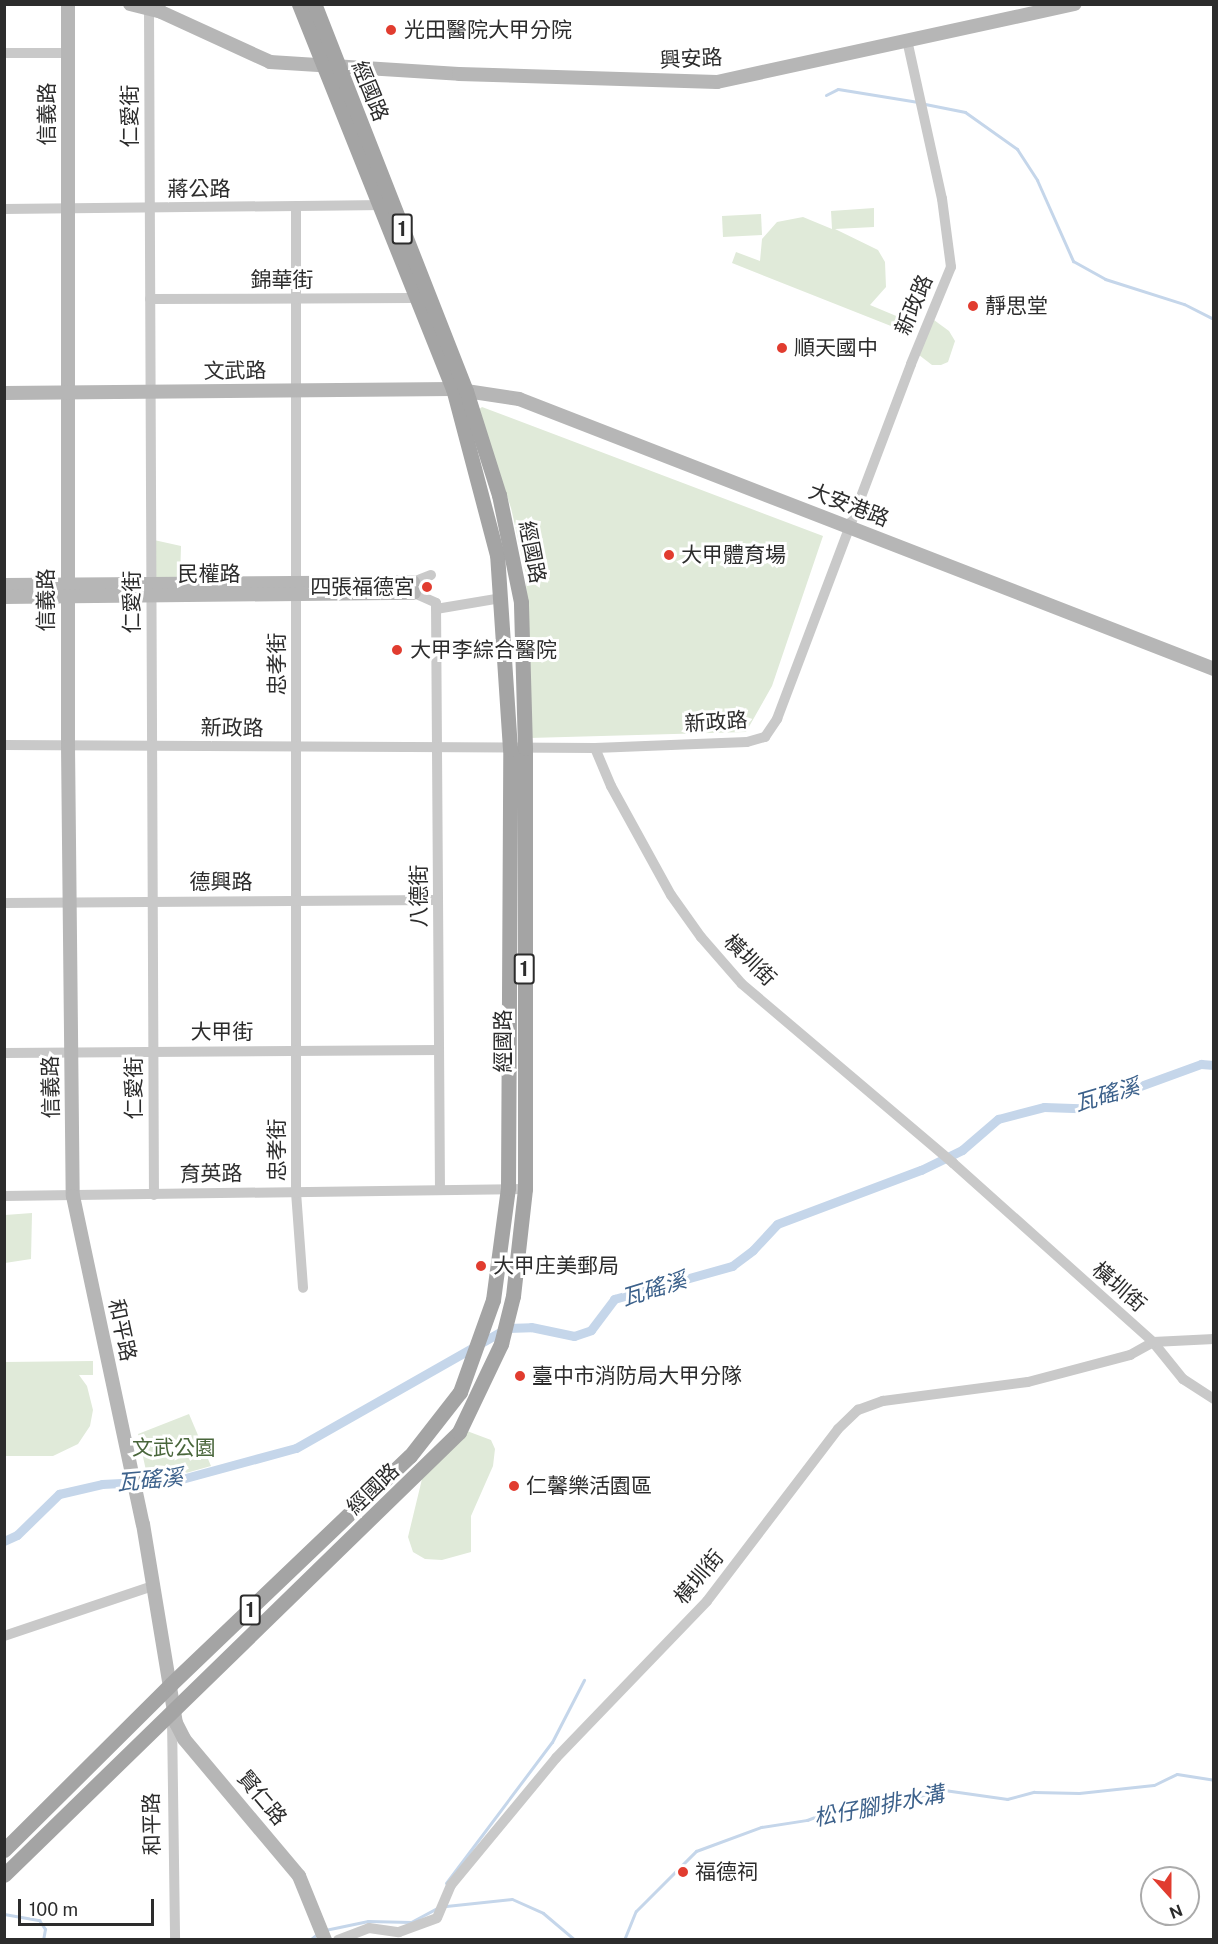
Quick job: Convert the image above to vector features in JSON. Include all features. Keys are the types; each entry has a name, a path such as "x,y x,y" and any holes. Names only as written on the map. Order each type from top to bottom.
{"main road":[{"name":"經國路","path":"4,1850 171,1684 410,1456 460,1392 483,1336 494,1300 508,1188 521,602 512,547 460,390 331,67 299,4"},
{"name":"經國路","path":"314,4 331,67"},
{"name":"經國路","path":"4,1875 172,1708 459,1432 501,1344 508,1321 525,1189 517,748 502,598 485,501 460,390 414,298 385,205"}],"street":[{"name":"信義路","path":"68,4 67,590 73,1196"},
{"name":"興安路","path":"130,4 157,9 270,62 331,67 717,82 1075,4"},
{"name":"仁愛街","path":"154,1195 150,208 157,9"},
{"name":"新政路","path":"4,745 296,749 437,746 595,748 747,742 765,737 777,719 951,267 942,199 907,40"},
{"path":"4,53 68,53"},
{"name":"蔣公路","path":"4,209 296,208 385,205"},
{"name":"忠孝街","path":"296,208 296,1192 303,1288"},
{"name":"錦華街","path":"150,299 414,298"},
{"name":"大安港路","path":"460,390 519,399 746,486 849,530 1214,669"},
{"name":"文武路","path":"4,393 460,390"},
{"path":"431,575 414,588 436,606 502,598"},
{"name":"民權路","path":"4,585 67,590 414,588"},
{"name":"民權路","path":"4,597 67,590"},
{"name":"八德街","path":"436,606 440,1190"},
{"name":"橫圳街","path":"595,748 611,786 671,895 701,937 742,984 953,1163 1153,1342 1184,1379 1214,1399"},
{"name":"德興路","path":"4,903 438,900"},
{"name":"大甲街","path":"4,1053 439,1050"},
{"name":"育英路","path":"4,1196 525,1189"},
{"name":"和平路","path":"73,1196 153,1586"},
{"name":"橫圳街","path":"338,1940 369,1928 399,1932 427,1924 441,1914 451,1885 556,1758 707,1602 838,1429 858,1410 883,1401 1028,1382 1130,1355 1153,1342 1214,1339"},
{"path":"4,1636 153,1586 171,1684"},
{"name":"賢仁路","path":"171,1684 172,1708 184,1739 300,1876 323,1934"},
{"name":"和平路","path":"172,1708 175,1940"}],"green space":[{"path":"874,208 874,227 835,229 878,250 885,262 886,287 870,305 901,318 896,328 732,263 736,252 760,261 762,239 777,222 803,217 832,229 831,211"},
{"path":"761,214 762,235 723,237 722,216"},
{"path":"934,320 949,331 955,341 948,362 941,365 932,365 919,355"},
{"name":"大甲體育場","path":"482,407 823,536 772,686 746,732 529,738 526,574 511,508 478,410"},
{"path":"154,540 181,546 180,579 154,579"},
{"path":"32,1213 31,1259 5,1263 5,1215"},
{"path":"93,1361 93,1375 79,1375 87,1386 93,1410 90,1426 78,1444 53,1456 5,1456 5,1362"},
{"name":"文武公園","path":"189,1414 211,1466 179,1475 147,1475 138,1434"},
{"path":"467,1431 491,1440 495,1449 493,1466 471,1516 471,1552 442,1560 425,1559 413,1552 408,1537 422,1479"}],"waterway":[{"path":"826,95 838,89 918,102"},
{"path":"925,104 965,112 1017,149 1037,180 1073,261 1105,279 1184,304 1214,319"},
{"name":"瓦磘溪","path":"4,1541 17,1535 59,1494 102,1484 178,1480 296,1448 507,1328 531,1327 574,1336 591,1330 614,1299 732,1266 753,1250 777,1224 921,1170 962,1150 998,1119 1044,1107 1080,1108 1201,1064 1214,1065"},
{"path":"446,1883 552,1742 584,1680"},
{"name":"松仔腳排水溝","path":"624,1940 636,1911 696,1851 761,1827 807,1820 825,1813 869,1808 944,1790 1007,1799 1034,1792 1079,1793 1154,1785 1177,1774 1214,1780"},
{"name":"松仔腳排水溝","path":"446,1906 512,1899 543,1913 575,1940"},
{"path":"325,1930 368,1921 411,1922 437,1908"},
{"path":"4,1914 39,1920 45,1929 43,1940"},
{"path":"310,1940 317,1934"}],"place":[{"name":"光田醫院大甲分院","path":"391,30"},
{"name":"靜思堂","path":"973,306"},
{"name":"順天國中","path":"782,348"},
{"name":"大甲體育場","path":"669,555"},
{"name":"四張福德宮","path":"427,587"},
{"name":"大甲李綜合醫院","path":"397,650"},
{"name":"大甲庄美郵局","path":"481,1266"},
{"name":"臺中市消防局大甲分隊","path":"520,1376"},
{"name":"仁馨樂活園區","path":"514,1486"},
{"name":"福德祠","path":"683,1872"}]}
